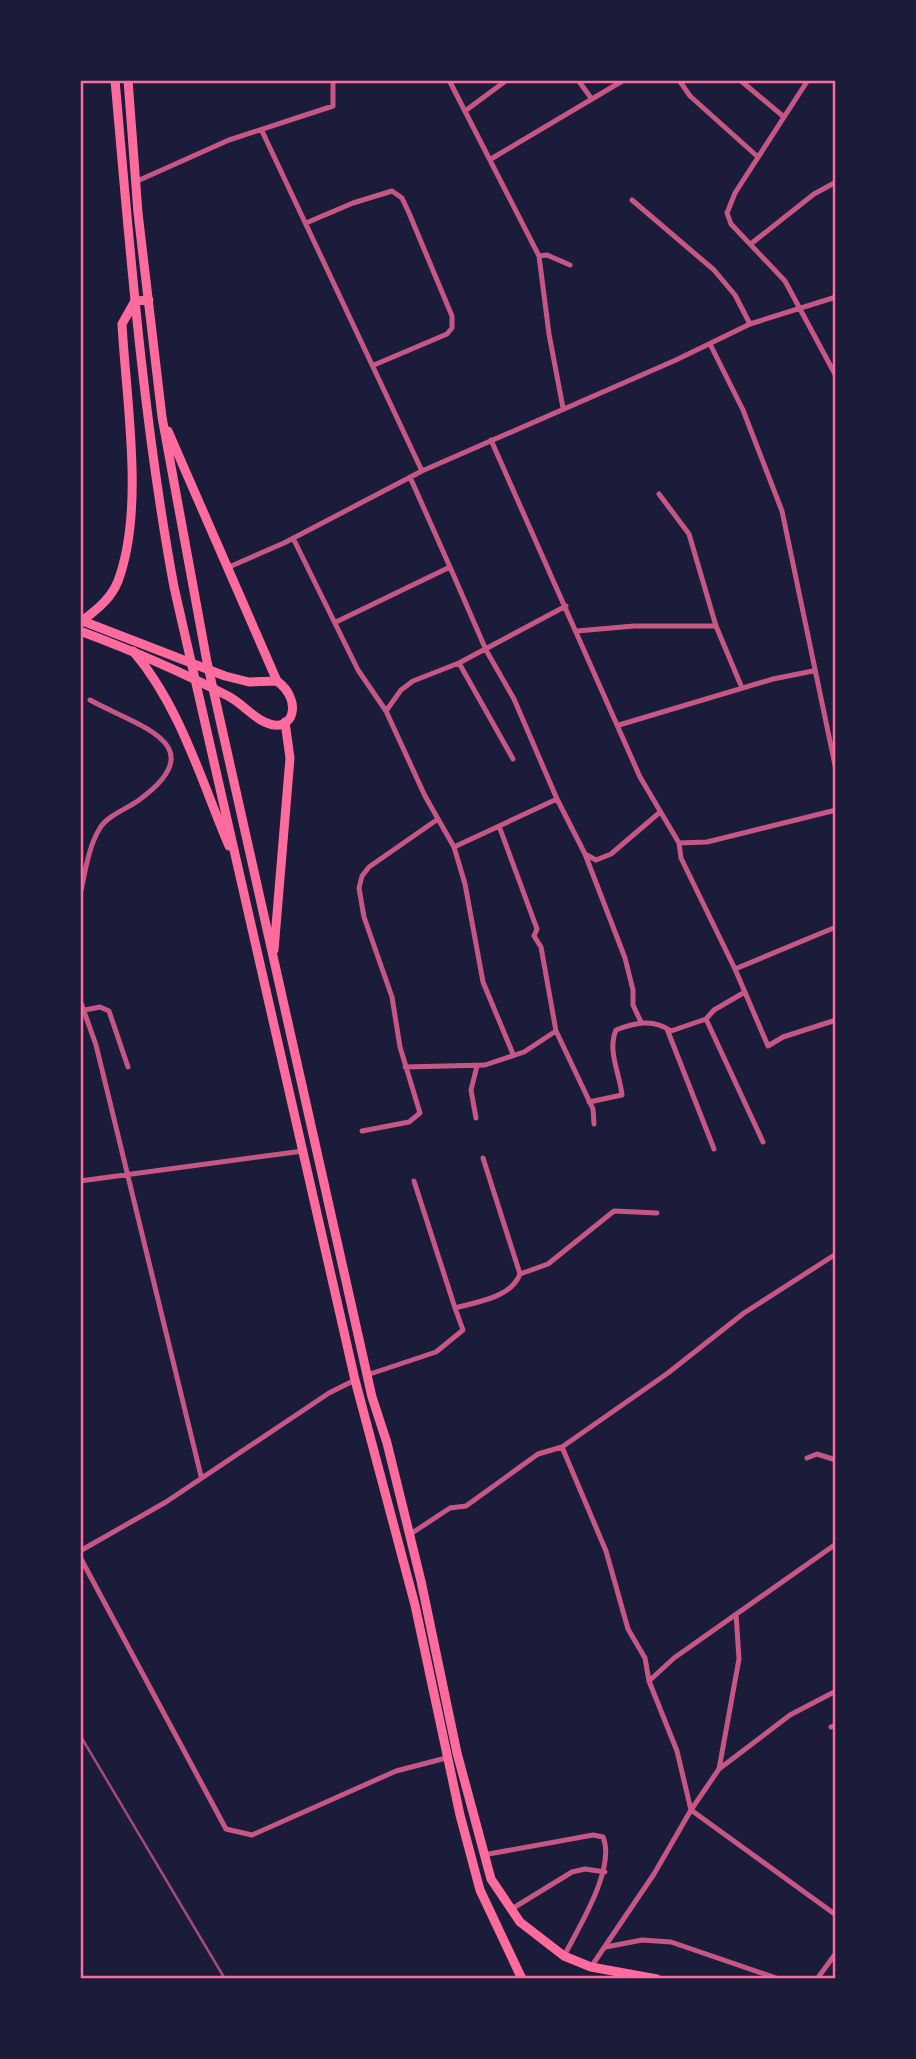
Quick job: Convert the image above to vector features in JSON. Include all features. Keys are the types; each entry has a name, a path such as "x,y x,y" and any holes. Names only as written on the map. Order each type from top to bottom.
{"main road":[{"path":"115,80 135,301 157,493 174,587 355,1380 415,1605 446,1758 480,1890 522,1979"},
{"path":"128,80 135,182 162,417 207,662 367,1375 409,1535 483,1855 497,1891 531,1933 564,1956 591,1966 657,1979"},
{"path":"135,301 149,300"},
{"path":"81,624 99,608 118,581 129,523 132,498 122,324 135,301"},
{"path":"81,624 223,693 264,722 274,725 285,722 292,714 294,702 289,690 276,681 162,417"},
{"path":"81,624 225,676 249,682 276,681"},
{"path":"133,651 153,674 174,713 240,871"},
{"path":"274,958 290,758 285,722"}],"street":[{"path":"135,182 229,140 333,106 334,80"},
{"path":"449,80 539,256 549,334 563,408"},
{"path":"465,111 508,80"},
{"path":"578,80 591,98"},
{"path":"491,159 624,80"},
{"path":"679,80 690,96 758,157"},
{"path":"740,80 784,117"},
{"path":"808,80 735,192 727,213 731,224 752,243 785,281 818,338 835,376"},
{"path":"262,131 422,471"},
{"path":"752,243 814,194 835,182"},
{"path":"306,223 380,194 392,191 402,198 452,316 452,328 447,334 374,365"},
{"path":"632,200 714,270 735,295 750,324"},
{"path":"539,256 547,256 570,265"},
{"path":"229,567 293,538 422,471 750,324 835,297"},
{"path":"710,344 743,411 782,511 835,770"},
{"path":"491,440 659,813 679,843 681,858 735,969 768,1046 783,1037 835,1020"},
{"path":"410,477 486,650 514,699 557,799 585,854 625,958 633,990 633,1005 641,1022"},
{"path":"659,494 690,534 716,626 742,688"},
{"path":"293,538 367,686 386,711 454,847 465,884 483,982 513,1054"},
{"path":"335,622 450,567"},
{"path":"386,711 401,690 413,681 486,650 566,606"},
{"path":"576,631 634,626 716,626"},
{"path":"459,663 513,759"},
{"path":"619,725 742,688 813,671"},
{"path":"80,895 91,852 102,825 161,781 170,771 173,757 166,742 153,731 90,700"},
{"path":"454,847 557,799"},
{"path":"679,843 706,842 835,810"},
{"path":"585,854 596,860 611,854 659,813"},
{"path":"362,1131 416,1119 420,1113 405,1067 392,997 364,917 359,888 362,876 369,867 438,819"},
{"path":"499,826 537,929 534,936 541,947 556,1031 589,1102 594,1124"},
{"path":"735,969 835,927"},
{"path":"589,1102 622,1095 614,1058 615,1030 641,1022 671,1031 706,1019 714,1010 745,992"},
{"path":"80,1000 85,1010 201,1476"},
{"path":"85,1010 100,1007 109,1011 128,1067"},
{"path":"706,1019 763,1142"},
{"path":"667,1029 671,1046 713,1149"},
{"path":"405,1067 477,1066 524,1052 556,1031"},
{"path":"476,1118 471,1090 477,1066"},
{"path":"80,1181 303,1151"},
{"path":"484,1158 520,1274"},
{"path":"367,1375 394,1369 436,1352 463,1330 414,1181"},
{"path":"455,1308 508,1290 520,1274 548,1264 614,1211 657,1213"},
{"path":"409,1535 450,1508 466,1506 538,1454 562,1447 668,1373 753,1307 803,1278 835,1254"},
{"path":"80,1551 166,1502 201,1476 329,1393 355,1380"},
{"path":"562,1447 606,1551 628,1629 645,1658 649,1681 677,1751 691,1810 835,1915"},
{"path":"807,1458 817,1454 835,1460"},
{"path":"649,1681 736,1614 835,1544"},
{"path":"80,1557 226,1829 252,1835 396,1771 446,1758"},
{"path":"719,1769 738,1659 736,1614"},
{"path":"591,1966 654,1874 691,1810 719,1769 790,1714 835,1692"},
{"path":"483,1855 599,1834 606,1846 605,1872 564,1956"},
{"path":"510,1910 572,1872 585,1869 605,1872"},
{"path":"606,1947 642,1940 671,1942 779,1979"},
{"path":"817,1979 835,1953"}],"railway":[{"path":"80,1735 225,1979"}]}
